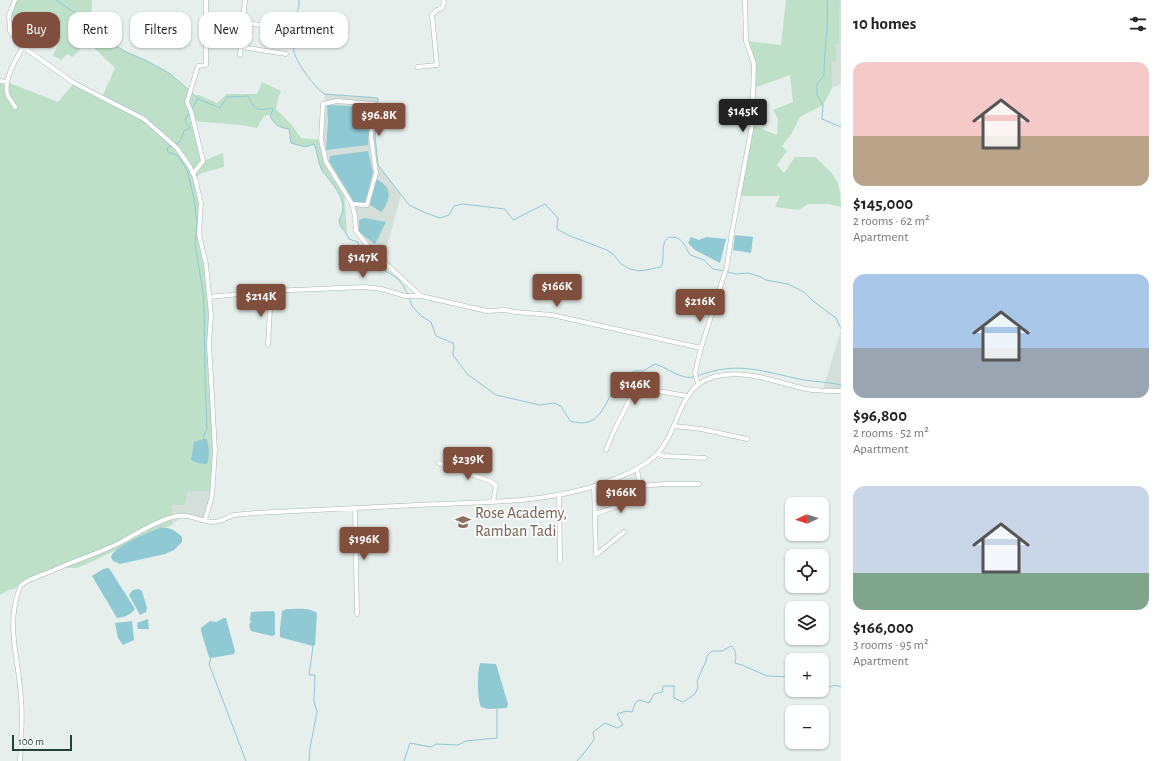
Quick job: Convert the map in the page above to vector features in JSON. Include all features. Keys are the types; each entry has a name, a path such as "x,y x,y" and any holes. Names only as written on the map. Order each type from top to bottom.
{"street":[{"path":"12,33 10,31 9,16 15,0"},
{"path":"194,174 203,161 191,111 187,102 198,66 206,65 206,0"},
{"path":"244,12 245,0"},
{"path":"417,67 437,65 432,15 437,10 442,8 444,2 443,0"},
{"path":"697,382 695,373 701,348 727,266 752,126 754,64 746,41 745,0"},
{"path":"15,107 8,95 7,82 22,48"},
{"path":"24,48 74,83 144,119 177,148 194,174 201,203 199,234 206,264 208,297 211,315 209,344 215,450 212,496 205,520"},
{"path":"240,55 241,48"},
{"path":"247,48 286,54"},
{"path":"0,81 7,82"},
{"path":"352,204 367,205 376,173 371,137 374,104 337,101 323,104 321,140 326,162 352,204 355,216 356,231 372,251 421,296"},
{"path":"208,297 364,287 412,297 421,296 487,311 505,310 552,315 701,348"},
{"path":"268,345 271,292"},
{"path":"20,761 21,699 12,637 16,604 22,583 103,550 166,519 183,516 211,522 240,515 493,502 559,495 594,486 637,469 656,454 666,442 687,396 697,382 711,377 724,374 760,377 808,389 841,391"},
{"path":"606,450 614,430 631,399 658,391 687,396"},
{"path":"674,426 701,429 747,439"},
{"path":"656,454 664,456 705,458"},
{"path":"439,463 490,481 496,485 493,502"},
{"path":"595,514 642,498 637,469"},
{"path":"640,486 699,484"},
{"path":"594,486 596,555 624,532"},
{"path":"559,495 560,561"},
{"path":"355,508 357,614"}],"shaded area":[{"path":"840,0 841,84 832,88 832,62 836,44 839,43"},
{"path":"325,94 378,98 375,136 378,165 401,195 383,261 356,231 352,204 327,163 321,140"},
{"path":"841,330 841,391 823,390 825,383"},
{"path":"188,491 212,491 205,520 183,516 172,525 172,505"}],"green space":[{"path":"15,0 92,0 92,12 68,12 68,48 81,48 73,57 67,54 61,60 53,55 56,48 60,48 60,12 12,12 12,17 9,15"},
{"path":"786,0 840,0 839,44 836,44 836,61 832,62 832,88 823,105 800,117 792,133 782,146 787,151 777,165 784,173 795,157 815,157 832,173 835,178 840,190 841,207 828,204 808,204 799,210 775,207 780,196 739,196 752,125 777,135 778,119 773,110 793,102 790,75 754,88 754,64 746,41 781,45"},
{"path":"94,48 120,48 169,73 194,95 199,95 217,103 227,94 257,94 262,82 281,91 276,109 291,124 301,138 321,140 326,162 344,191 347,233 340,226 339,220 342,214 343,203 339,193 323,172 314,144 305,147 291,143 289,129 277,125 270,114 263,117 257,128 241,125 193,121 203,161 223,153 224,167 202,173 195,178 201,203 199,234 206,264 211,315 209,344 214,429 212,491 188,491 185,505 172,505 172,525 144,536 78,568 58,568 22,583 14,589 8,590 0,595 0,81 7,82 58,102 74,83 102,97 115,68"}],"water":[{"path":"327,105 370,107 368,145 326,150 328,121"},
{"path":"368,151 373,172 365,203 354,202 329,161 330,156"},
{"path":"376,179 385,185 389,193 385,207 381,212 369,204"},
{"path":"365,218 386,222 375,244 359,232 359,220"},
{"path":"735,235 753,237 751,253 733,250"},
{"path":"691,237 699,240 706,237 726,239 720,263 695,250 688,243"},
{"path":"207,439 209,455 207,464 197,463 191,460 194,442"},
{"path":"160,528 166,528 174,531 182,537 182,542 174,550 165,554 120,564 113,561 111,557 118,548 132,540"},
{"path":"109,568 135,609 130,614 122,617 117,618 92,576 103,569"},
{"path":"139,589 142,591 147,608 146,612 140,615 129,595 133,590"},
{"path":"287,609 306,609 317,613 315,645 313,646 280,637 282,611"},
{"path":"273,611 275,613 275,635 272,636 251,631 249,625 251,622 251,612"},
{"path":"226,618 235,651 234,654 211,658 208,654 201,628 210,621 216,622"},
{"path":"148,619 149,629 138,629 137,623"},
{"path":"132,621 134,640 123,645 118,638 115,623"},
{"path":"480,663 496,664 508,704 507,708 488,709 481,707 478,685"}],"waterway":[{"path":"56,0 91,24 107,40 126,52 169,73 189,90"},
{"path":"299,0 293,38 296,57 316,87 325,94 378,98 375,136 378,165 409,205 440,218 449,215 454,206 463,204 505,209 513,220 545,204 558,218 557,229 570,236 607,250 613,254 621,264 630,269 640,271 661,267 664,244 668,238 673,237 682,241 690,255 704,260 713,269 725,271"},
{"path":"827,0 824,75 817,84 817,95 823,105 822,119 841,127"},
{"path":"191,92 198,99 192,109"},
{"path":"198,99 220,108 227,97 248,96 254,107 259,109 272,108 273,111 270,114 271,117 275,123 283,128 289,129 291,143 305,147 314,144 323,172 339,193 343,203 342,214 339,220 349,239 358,242 360,248 379,267 397,278 408,295"},
{"path":"175,144 180,142 184,131 190,128 185,120 189,113"},
{"path":"172,145 167,148 168,152 178,156 187,170 194,199 197,222 195,245 204,307 207,428 203,439"},
{"path":"728,272 736,274 748,273 766,280 788,284 804,292 813,301 836,318 841,329"},
{"path":"409,297 412,306 421,316 431,322 436,336 453,343 453,355 467,374 496,395 540,405 554,403 561,406 570,421 580,423 595,419 600,414 617,385 634,371 643,371 655,364 684,377 694,377"},
{"path":"697,376 712,371 739,368 841,385"},
{"path":"309,761 317,712 314,701 315,675 309,675 313,646"},
{"path":"577,761 594,739 593,732 605,723 617,728 623,725 617,714 626,711 632,712 636,702 640,700 649,703 654,694 662,692 663,686 674,686 674,698 683,702 695,694 698,687 697,681 707,656 712,651 722,651 731,646 736,656 735,663 767,676 785,677"},
{"path":"211,658 209,664 246,761"},
{"path":"829,687 835,685 841,687"},
{"path":"404,761 410,743 431,747 436,744 458,745 466,741 497,738 497,709"}],"place":[{"name":"Rose Academy, Ramban Tadi","path":"463,522"}]}
